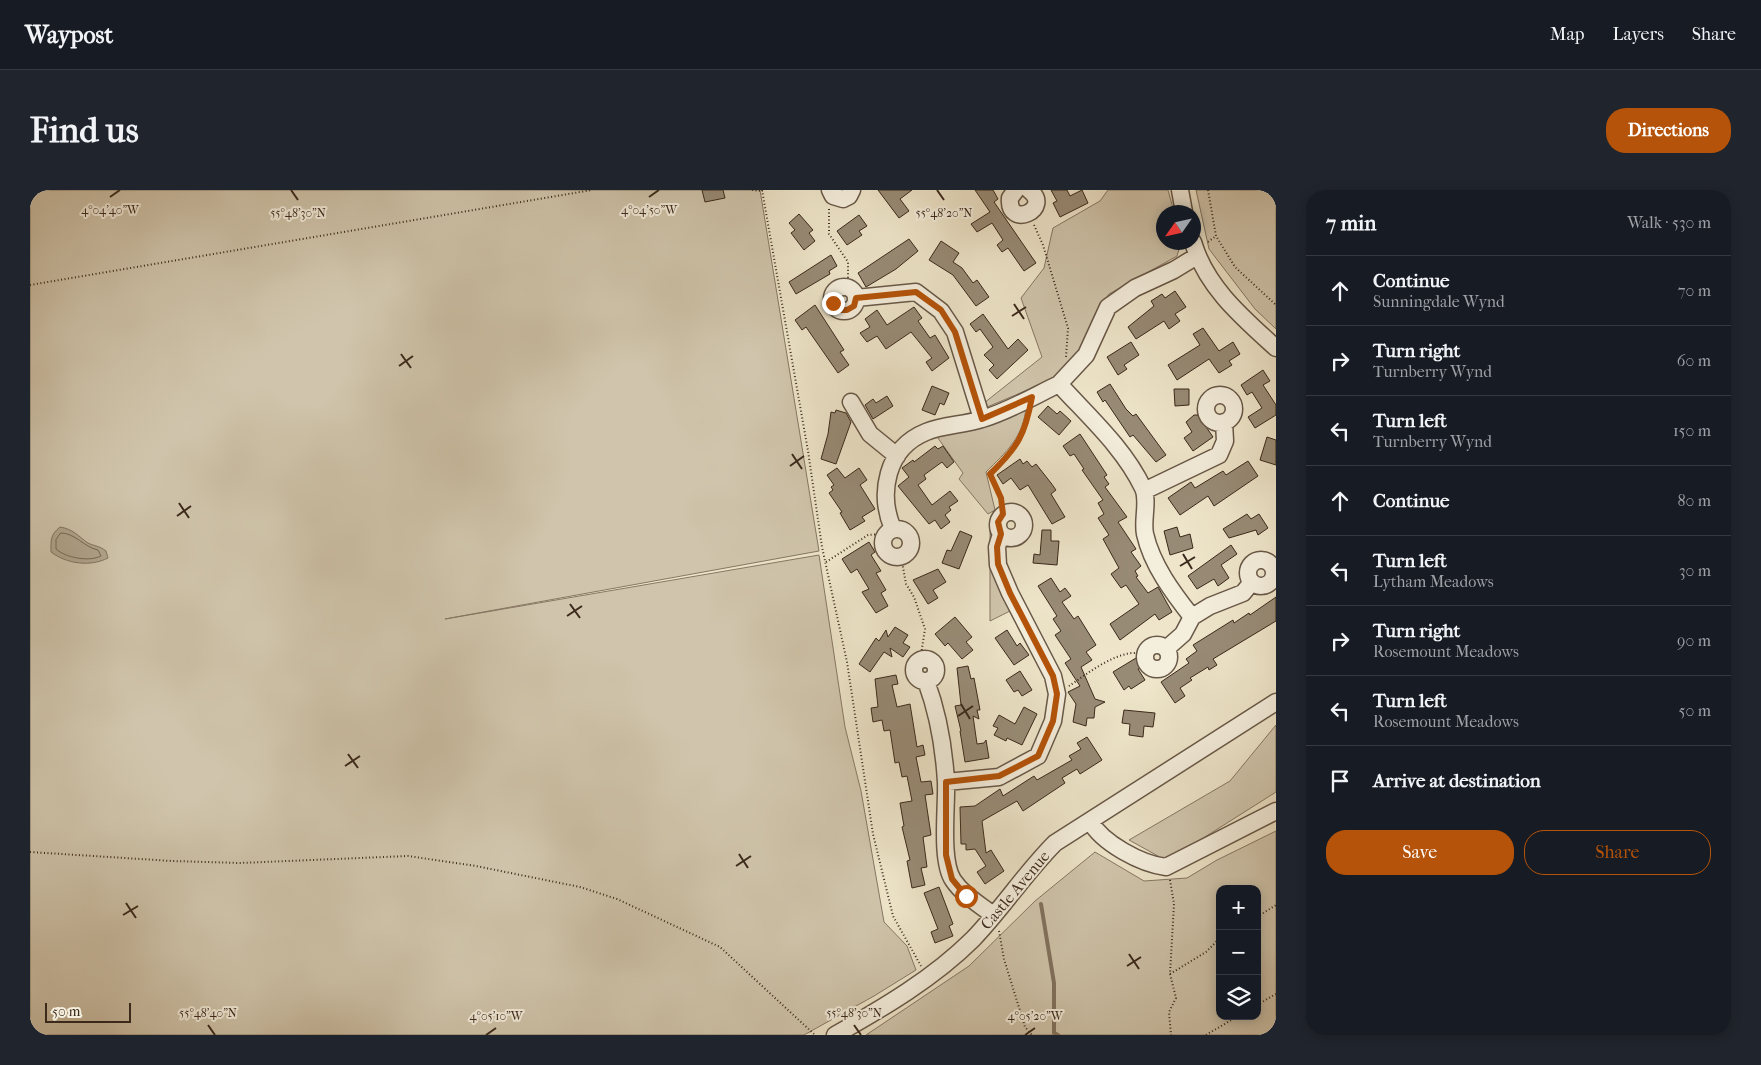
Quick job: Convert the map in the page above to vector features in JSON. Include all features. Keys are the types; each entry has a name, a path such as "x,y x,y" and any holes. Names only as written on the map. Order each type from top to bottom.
{"street":[{"path":"832,193 839,199 846,198 852,190"},
{"path":"1016,190 1010,198 1010,207 1016,214 1029,213 1036,203 1034,194 1029,190"},
{"path":"1180,190 1183,205"},
{"path":"901,556 909,551 911,539 902,530 891,530 885,492 889,467 906,444 926,432 982,419 1032,397 1065,379 1086,355 1108,308 1136,288 1174,270 1194,250"},
{"path":"1196,250 1233,309 1276,348"},
{"path":"852,293 916,292 941,310 955,332 982,419"},
{"path":"1065,379 1126,458 1144,491 1145,534 1158,567 1192,617"},
{"path":"851,402 870,434 897,456"},
{"path":"1144,491 1219,455 1225,441 1224,422"},
{"path":"946,782 999,776 1038,756 1053,721 1057,694 1053,676 1010,593 998,564 997,547 1001,534 998,526 1003,514 1011,512 1019,514 1024,526 1017,536 1009,538 1001,534"},
{"path":"1145,655 1148,648 1155,645 1166,649 1182,634 1192,617 1210,606 1243,594 1252,582"},
{"path":"920,661 926,660 935,665 935,676 926,681 935,709 946,782 946,855 952,879 966,896 992,917"},
{"name":"Castle Avenue","path":"835,1035 868,1016 927,977 971,941 1031,867 1055,843 1276,702"},
{"path":"1090,821 1096,832 1138,860 1150,865 1166,867 1276,811"}],"path":[{"path":"30,285 592,190"},
{"path":"752,190 763,191 808,451 822,547 847,662 873,834 893,916 927,977"},
{"path":"1208,190 1216,236 1235,267 1276,305"},
{"path":"832,193 827,215 829,234 848,262 852,293"},
{"path":"1029,213 1043,245 1068,328 1065,379"},
{"path":"1003,514 1001,498 990,474 1017,445 1026,427 1032,397"},
{"path":"826,562 868,535 891,530"},
{"path":"901,556 906,584 914,597 925,629 920,661"},
{"path":"1057,694 1103,663 1126,654 1138,652 1145,655"},
{"path":"30,852 172,861 240,863 408,856 476,866 580,886 618,899 720,947 815,1035"},
{"path":"1166,867 1174,904 1170,974 1176,998 1169,1012 1171,1035"},
{"path":"1261,914 1276,905"},
{"path":"992,917 1000,932 1004,959 1025,1027 1032,1035"},
{"path":"1170,974 1206,952 1216,942"},
{"path":"1261,1003 1276,994"},
{"path":"1206,1035 1231,1020"}],"shaded area":[{"path":"30,190 760,190 819,551 445,619 819,555 845,727 861,791 884,922 907,946 916,970 804,1035 30,1035"},
{"path":"1108,190 1168,190 1172,205 1156,205 1156,250 1179,250 1177,256 1109,294 1096,314 1078,356 1049,381 987,407 984,403 1042,357 1021,298 1044,268 1053,228 1100,201"},
{"path":"1196,190 1276,190 1276,329 1255,309 1209,249 1201,205 1199,205"},
{"path":"1026,406 1025,417 1018,435 1007,451 986,472 995,510 988,514 959,479 963,473 935,434"},
{"path":"990,530 997,569 1014,609 990,621"},
{"path":"1276,725 1276,792 1167,861 1129,840 1230,781"},
{"path":"1276,831 1276,1035 866,1035 969,966 1035,901 1095,852 1144,881 1187,878 1217,860"}],"water":[{"path":"60,527 72,531 88,543 104,549 108,558 94,563 79,563 57,556 51,552 51,541 54,533"}],"building":[{"path":"702,190 723,190 725,198 705,202"},
{"path":"878,190 912,190 900,199 909,211 899,218"},
{"path":"975,190 993,190 998,199 994,202 1036,263 1024,271 1008,248 1002,252 997,245 1003,240 992,223 977,232 971,224 990,212"},
{"path":"1051,190 1067,190 1070,196 1082,190 1088,203 1060,217 1053,203 1057,201"},
{"path":"799,214 813,230 809,233 815,241 804,250 791,233 795,230 789,223"},
{"path":"859,215 867,226 859,231 862,235 847,245 837,231"},
{"path":"909,239 918,251 896,269 866,287 858,273"},
{"path":"941,241 959,253 953,262 962,268 973,283 977,280 989,297 976,306 953,275 929,260"},
{"path":"831,255 837,266 829,271 830,274 796,294 789,282"},
{"path":"1175,291 1186,307 1175,314 1180,321 1169,329 1164,321 1136,339 1128,327 1154,306 1151,301 1162,294 1165,298"},
{"path":"815,305 844,350 840,352 849,365 838,373 806,327 802,330 795,320"},
{"path":"914,307 922,318 918,321 930,338 935,335 949,358 932,371 926,362 932,358 911,332 886,349 877,336 867,342 860,333 870,327 865,319 877,310 887,325"},
{"path":"983,314 1008,349 1018,339 1028,350 997,379 989,370 994,365 984,355 993,347 980,329 976,332 970,324"},
{"path":"1203,328 1219,351 1233,342 1240,354 1229,361 1232,365 1219,373 1209,359 1177,380 1168,365 1200,345 1193,334"},
{"path":"1131,342 1139,355 1124,365 1127,369 1118,375 1107,357"},
{"path":"1263,370 1270,381 1263,385 1276,405 1276,415 1255,428 1248,417 1262,408 1252,392 1247,395 1241,385"},
{"path":"1110,384 1126,409 1133,416 1136,414 1166,455 1156,462 1133,435 1130,437 1105,400 1103,402 1097,392"},
{"path":"932,386 949,393 944,405 940,403 935,415 922,410"},
{"path":"1174,389 1189,389 1189,405 1175,406"},
{"path":"887,396 893,406 873,419 865,405 873,399 876,403"},
{"path":"1048,406 1057,414 1060,411 1071,421 1059,435 1038,417"},
{"path":"836,410 846,413 851,422 836,464 821,459 828,434 831,412 835,413"},
{"path":"1194,415 1198,415 1213,437 1193,451 1184,438 1192,432 1186,422"},
{"path":"1080,434 1107,475 1104,477 1109,484 1105,487 1127,517 1118,522 1136,549 1131,552 1141,566 1135,571 1138,576 1136,577 1148,593 1158,587 1172,612 1159,620 1155,614 1120,640 1110,624 1139,604 1126,585 1121,588 1111,574 1119,568 1103,539 1109,535 1098,518 1104,514 1098,503 1103,500 1082,470 1084,469 1074,454 1070,456 1063,446"},
{"path":"1267,437 1276,440 1276,465 1260,460"},
{"path":"935,446 938,449 943,446 954,462 947,468 942,462 924,475 926,479 918,485 932,505 950,491 958,501 949,507 951,510 945,515 950,522 941,529 935,520 929,524 898,486 909,477 902,468 913,460 914,462"},
{"path":"1020,459 1023,464 1027,461 1032,467 1036,464 1051,483 1056,490 1051,494 1065,517 1052,524 1028,485 1020,490 1011,478 1003,484 997,475"},
{"path":"1248,461 1258,476 1214,506 1208,496 1180,515 1168,498 1191,482 1195,488 1223,471 1226,475"},
{"path":"837,468 845,478 859,468 867,480 860,485 875,509 862,517 865,521 850,530 840,513 842,512 829,493 833,490 831,487 834,485 827,475"},
{"path":"1247,514 1251,519 1259,514 1268,528 1258,535 1256,530 1229,538 1223,529"},
{"path":"1177,527 1180,537 1190,534 1193,548 1170,555 1164,531"},
{"path":"1042,530 1051,530 1051,541 1059,541 1057,565 1033,563 1034,554 1040,555"},
{"path":"960,531 972,536 959,569 942,563 947,550 951,551"},
{"path":"869,542 875,552 871,555 881,571 876,573 886,590 881,593 888,606 876,613 862,592 869,589 857,569 851,573 842,559"},
{"path":"1231,545 1237,554 1221,565 1229,578 1218,586 1214,579 1197,589 1188,576"},
{"path":"938,569 946,582 933,590 938,598 928,604 913,580"},
{"path":"1051,578 1060,592 1065,588 1071,596 1062,602 1074,619 1078,616 1096,645 1086,652 1092,660 1081,667 1095,699 1105,702 1095,707 1094,718 1087,718 1086,726 1073,722 1076,704 1068,692 1080,686 1065,663 1071,659 1055,635 1061,631 1053,619 1057,616 1038,586"},
{"path":"1276,597 1276,621 1213,659 1217,665 1209,670 1208,667 1190,678 1192,680 1180,688 1185,696 1175,703 1161,682 1189,663 1186,659 1197,651 1193,645 1233,620 1234,623 1249,613 1250,615"},
{"path":"955,617 972,637 966,642 973,650 962,659 948,643 945,646 935,634"},
{"path":"895,627 908,635 903,643 910,647 903,657 890,648 892,657 884,652 870,672 859,664 876,638 879,641 886,630 888,637"},
{"path":"1007,630 1017,646 1020,643 1029,655 1014,665 995,638"},
{"path":"1136,658 1142,667 1138,669 1145,680 1131,689 1129,686 1124,690 1113,672"},
{"path":"968,666 971,679 974,678 980,710 977,710 979,719 973,716 977,744 984,743 986,740 989,758 965,762 961,731 955,706 961,705 957,668"},
{"path":"1020,671 1032,690 1022,696 1018,690 1014,692 1006,680"},
{"path":"896,675 898,684 892,685 897,707 910,704 917,747 923,745 925,755 916,757 921,782 931,781 933,794 925,795 931,835 923,837 927,867 921,868 925,885 912,888 907,861 910,860 902,827 904,826 900,803 912,801 907,776 902,777 899,762 895,763 890,730 884,731 882,720 873,722 871,708 878,707 875,679"},
{"path":"1024,707 1037,714 1022,745 1007,738 1006,741 994,735 998,728 993,726 999,715 1015,724"},
{"path":"1124,710 1155,713 1153,727 1144,726 1143,737 1129,735 1130,724 1122,723"},
{"path":"1087,737 1102,760 1080,774 1077,769 1062,778 1065,783 1023,811 1017,801 982,821 986,853 991,850 1004,871 985,884 977,872 986,866 975,849 966,850 966,844 961,844 960,807 975,806 1000,789 1003,796 1034,776 1037,780 1072,760 1069,756 1081,749 1077,743"},
{"path":"939,887 953,924 949,926 953,936 935,943 931,932 938,929 924,893"}],"waterway":[{"path":"1041,904 1054,983 1054,1033 1058,1035"}],"route":[{"path":"833,303 839,310 843,311 854,306 856,298 916,292 941,310 955,332 982,419 1032,397 1026,427 1013,451 990,474 1001,498 1003,514 998,522 1001,534 997,547 998,564 1010,593 1053,676 1057,694 1053,721 1038,756 999,776 946,782 946,855 952,879 966,896"}]}
